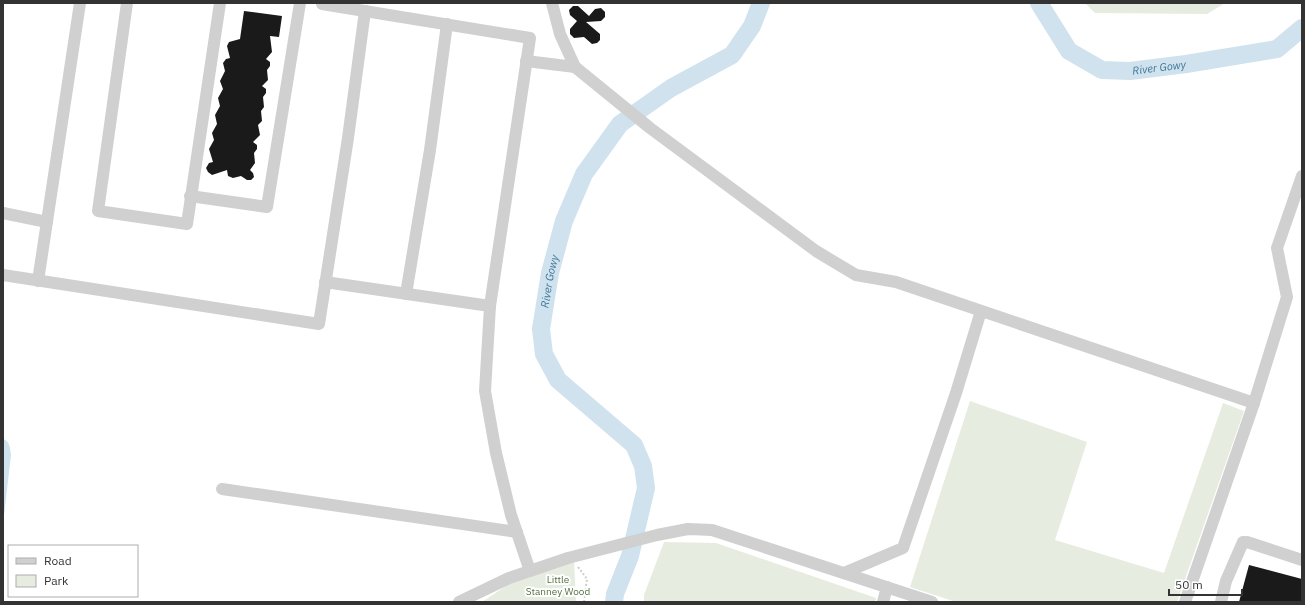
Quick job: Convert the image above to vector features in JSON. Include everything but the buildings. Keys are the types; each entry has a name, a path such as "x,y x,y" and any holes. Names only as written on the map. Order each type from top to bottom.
{"lane":[{"path":"38,281 80,3"},
{"path":"127,3 98,211 187,224 220,3"},
{"path":"190,196 267,207 300,3"},
{"path":"552,3 560,34 575,67 650,128 816,251 856,275 896,282 1254,403"},
{"path":"322,4 530,38 490,306 485,362 485,391 496,453 517,532 530,571"},
{"path":"3,275 319,324 348,138 365,11"},
{"path":"406,294 430,150 447,24"},
{"path":"526,61 575,67"},
{"path":"1185,602 1254,403 1287,297 1277,248 1302,176"},
{"path":"3,213 46,222"},
{"path":"325,282 490,306"},
{"path":"844,573 903,548 959,386 981,311"},
{"path":"222,489 517,532"},
{"path":"459,602 530,571 568,558 657,535 688,529 712,530 932,602"},
{"path":"1222,602 1226,581 1242,542 1247,542 1302,560"},
{"path":"883,602 887,587"}],"path":[{"path":"568,558 579,568 587,579 584,602"}],"green space":[{"path":"1085,3 1225,3 1207,14 1095,13"},
{"path":"970,401 1087,442 1055,540 1164,573 1223,403 1244,411 1177,602 956,602 910,587"},
{"path":"664,542 716,543 876,598 875,602 644,602 644,595"},
{"name":"Little Stanney Wood","path":"574,561 576,602 482,602 512,582"}],"water":[{"path":"3,439 8,443 11,455 3,524"}],"waterway":[{"name":"River Gowy","path":"614,602 615,594 630,556 646,488 643,466 634,445 558,380 544,354 541,329 550,273 564,221 584,174 620,124 671,88 732,55 752,26 761,3"},
{"name":"River Gowy","path":"1039,3 1069,51 1102,70 1130,71 1186,64 1277,49 1302,28"}]}
